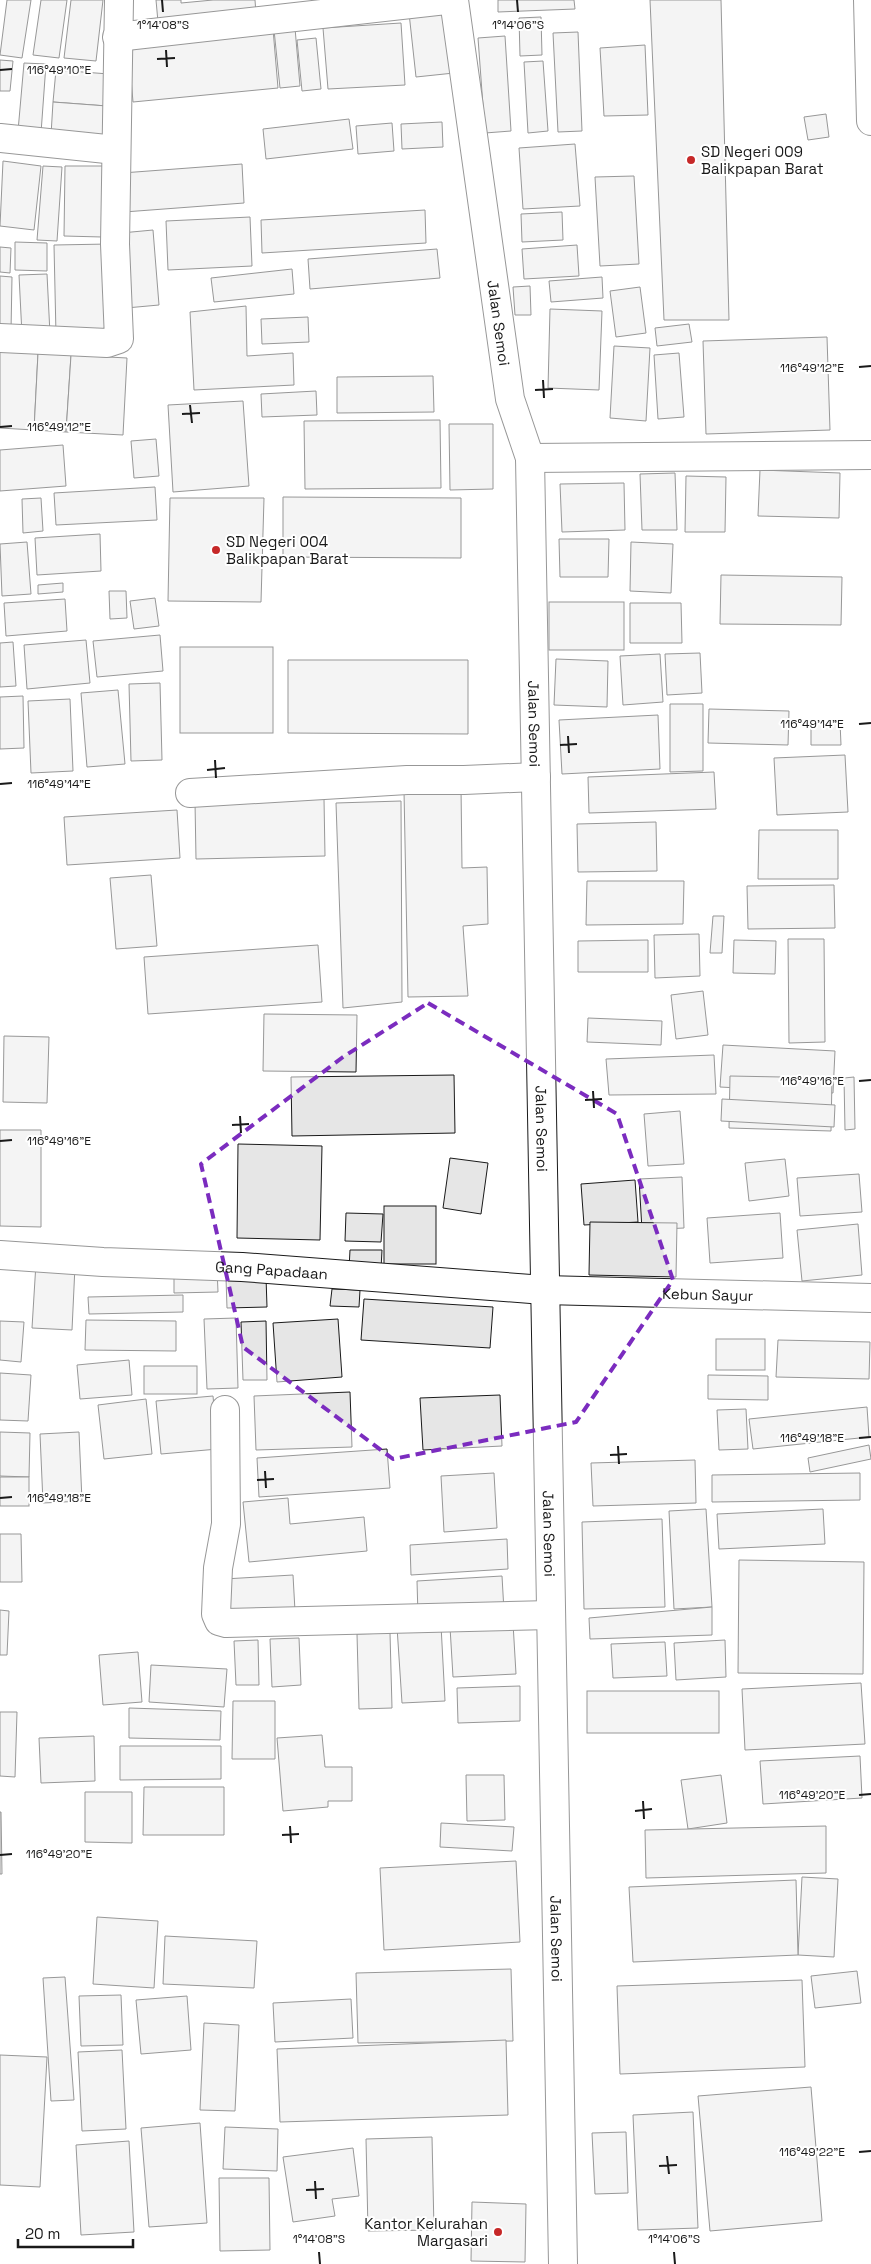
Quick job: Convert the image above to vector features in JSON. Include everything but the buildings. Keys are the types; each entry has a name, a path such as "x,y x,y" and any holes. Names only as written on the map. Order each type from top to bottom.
{"street":[{"path":"0,338 107,343 119,339 115,244 119,0"},
{"path":"117,37 446,0"},
{"name":"Jalan Semoi","path":"454,0 510,399 530,458 563,2264"},
{"path":"868,0 871,121"},
{"path":"0,138 116,150"},
{"path":"530,458 871,454"},
{"path":"190,793 407,780 464,780 536,776"},
{"name":"Gang Papadaan","path":"0,1255 103,1262 242,1267 544,1290"},
{"name":"Kebun Sayur","path":"544,1290 871,1298"},
{"path":"225,1410 226,1524 218,1568 216,1614 219,1621 226,1623 551,1614"}],"highlighted area":[{"path":"428,1003 617,1114 673,1280 576,1422 393,1459 243,1347 201,1164 343,1057"}],"place":[{"name":"SD Negeri 009 Balikpapan Barat","path":"691,160"},
{"name":"SD Negeri 004 Balikpapan Barat","path":"216,550"},
{"name":"Kantor Kelurahan Margasari","path":"498,2232"}]}
